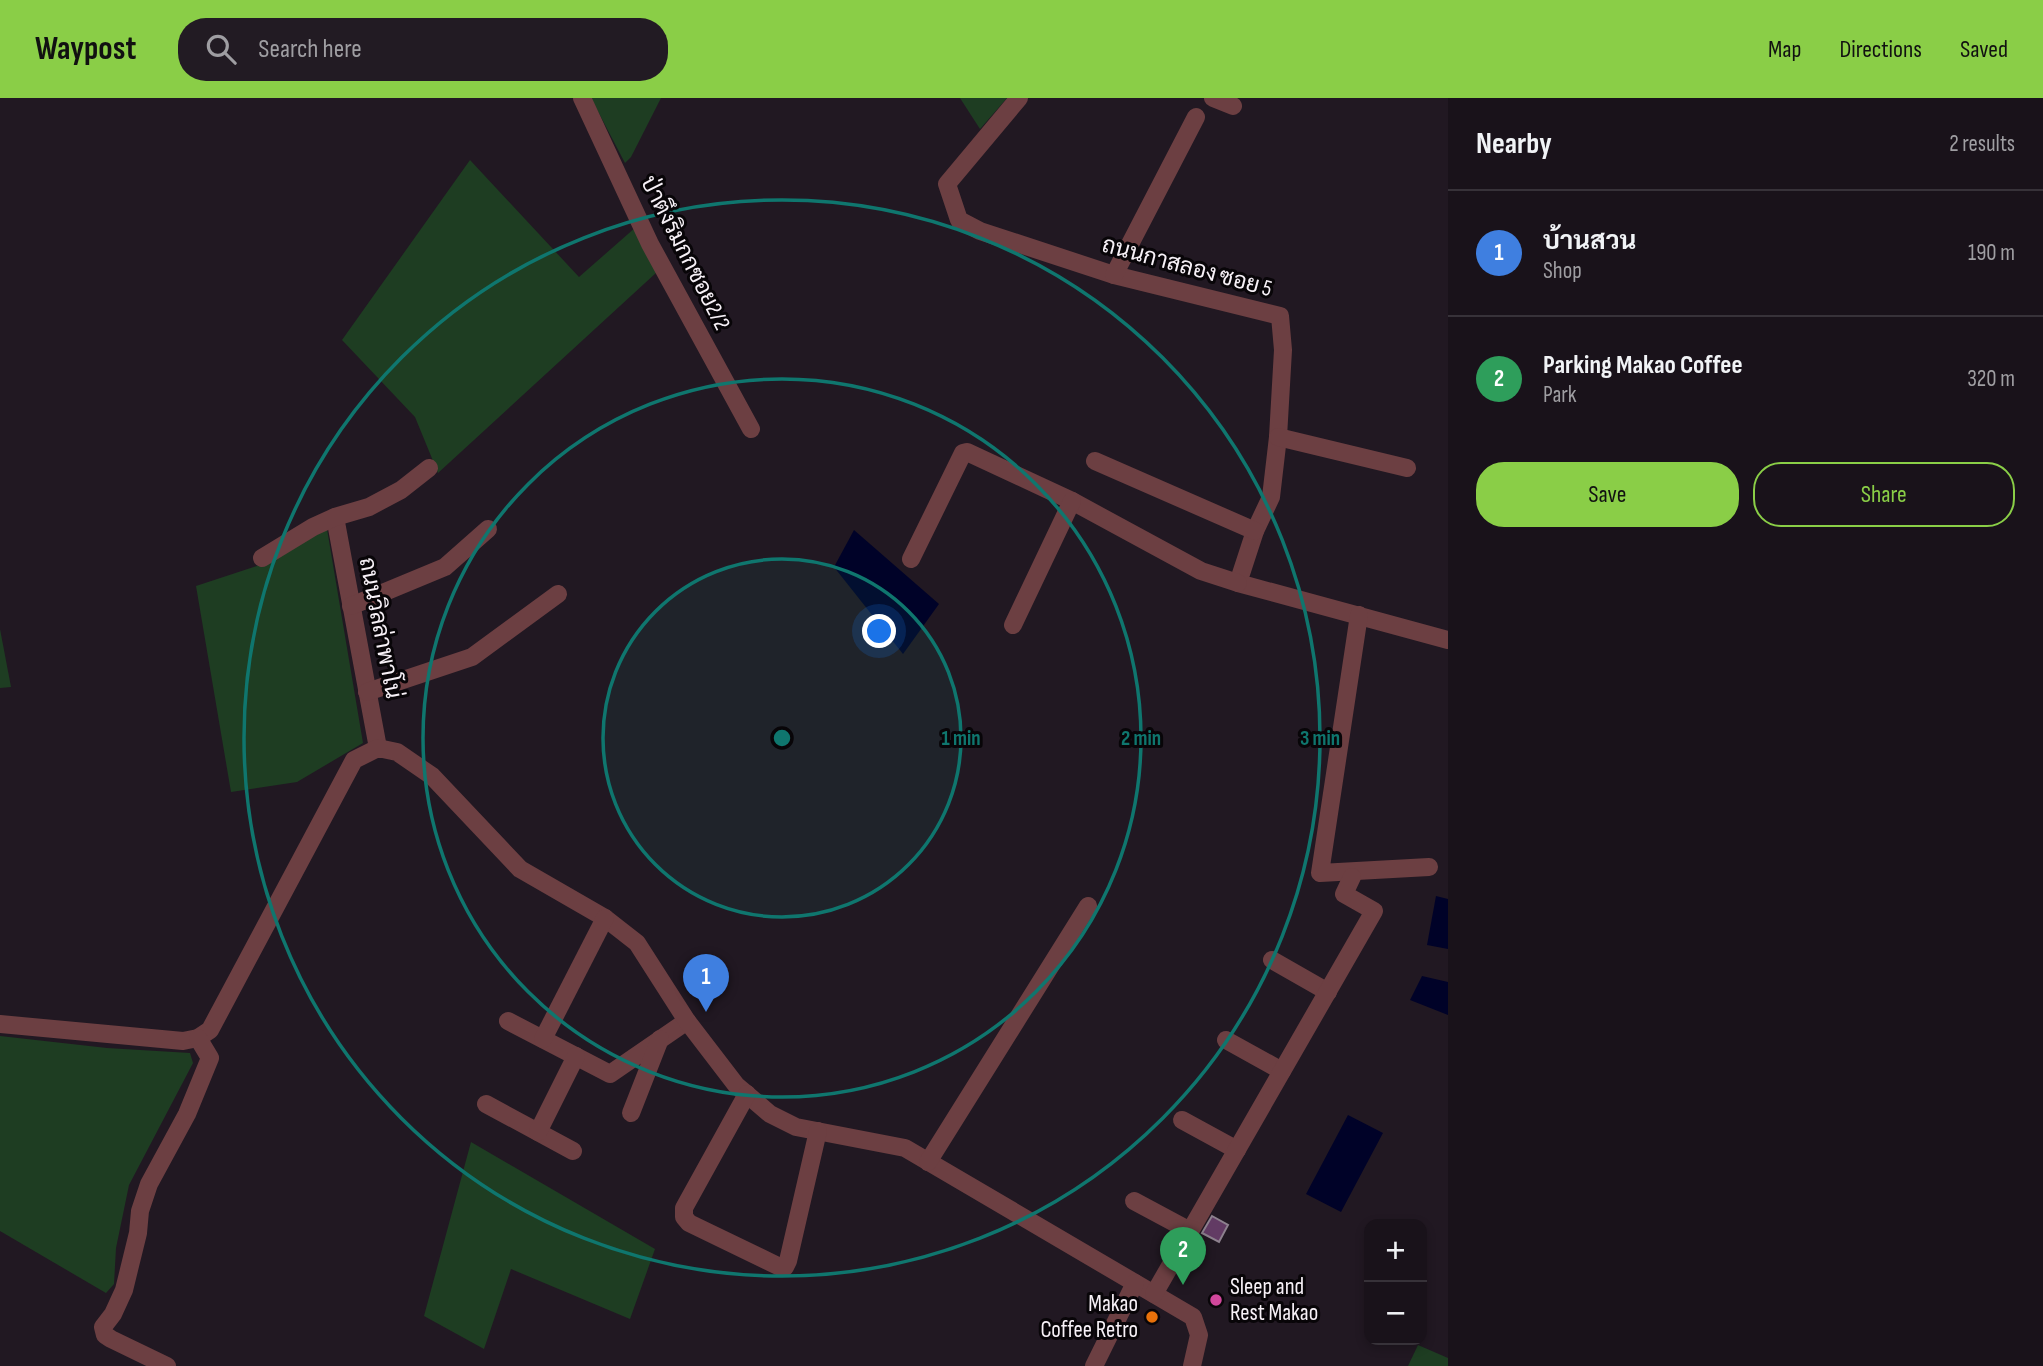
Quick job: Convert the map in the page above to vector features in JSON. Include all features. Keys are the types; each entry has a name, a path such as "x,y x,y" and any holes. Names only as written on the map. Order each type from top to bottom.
{"street":[{"name":"ป่าตึงริมกกซอย2/2","path":"582,98 650,244 751,429"},
{"name":"ถนนกาสลอง ซอย 5","path":"1019,98 947,184 958,220 980,230 1114,275 1279,316 1283,350 1271,497 1255,531 1238,583"},
{"path":"1213,98 1233,106"},
{"path":"1114,275 1196,117"},
{"path":"1278,437 1407,468"},
{"path":"911,559 963,453 967,452 1072,501 1201,571 1448,640"},
{"path":"1095,461 1255,531"},
{"path":"262,558 335,517 369,506 401,490 429,468"},
{"path":"1013,625 1072,501"},
{"name":"ถนนวิลล่าพาโน่","path":"335,517 378,748"},
{"path":"351,606 444,567 488,529"},
{"path":"367,691 472,657 558,594"},
{"path":"1359,615 1320,873 1429,867"},
{"path":"0,1024 183,1041 198,1038 210,1030 354,760 378,748 397,752 432,776 520,869 605,918 637,943 687,1021 736,1085 770,1114 796,1127 905,1148 1193,1317 1199,1335 1192,1366"},
{"path":"1154,1294 1374,911 1344,894 1352,877"},
{"path":"928,1162 1088,905"},
{"path":"543,1040 605,918"},
{"path":"1272,960 1328,992"},
{"path":"508,1021 610,1074 687,1021"},
{"path":"166,1366 111,1339 103,1327 113,1314 124,1290 149,1184 187,1114 210,1058 198,1038"},
{"path":"632,1113 660,1040"},
{"path":"1226,1040 1282,1071"},
{"path":"538,1132 576,1056"},
{"path":"747,1094 684,1208 684,1217 689,1223 780,1267 785,1266 788,1261 818,1131"},
{"path":"486,1104 573,1151"},
{"path":"1182,1120 1237,1150"},
{"path":"1134,1201 1190,1231"},
{"path":"1094,1366 1135,1283"}],"green space":[{"path":"591,98 661,98 631,157 625,163"},
{"path":"960,98 1007,98 980,129"},
{"path":"470,160 579,277 636,227 657,272 438,473 415,417 342,340"},
{"path":"327,529 363,743 297,782 231,792 196,586 260,565"},
{"path":"0,629 11,687 0,688"},
{"path":"0,1036 107,1048 190,1053 193,1063 129,1185 116,1248 114,1284 106,1293 0,1231"},
{"path":"471,1142 655,1249 630,1319 511,1269 484,1349 424,1316"},
{"path":"1418,1345 1448,1358 1448,1366 1408,1366"}],"water":[{"path":"854,530 939,604 903,654 834,567"},
{"path":"1436,896 1448,899 1448,949 1427,945"},
{"path":"1422,976 1448,982 1448,1015 1410,1000"},
{"path":"1348,1115 1383,1133 1341,1212 1306,1194"}],"building":[{"path":"1212,1216 1228,1225 1219,1242 1202,1233"}],"place":[{"name":"บ้านสวน","path":"706,1012"},
{"name":"Parking Makao Coffee","path":"1183,1285"},
{"name":"Sleep and Rest Makao","path":"1216,1300"},
{"name":"Makao Coffee Retro","path":"1152,1317"}]}
